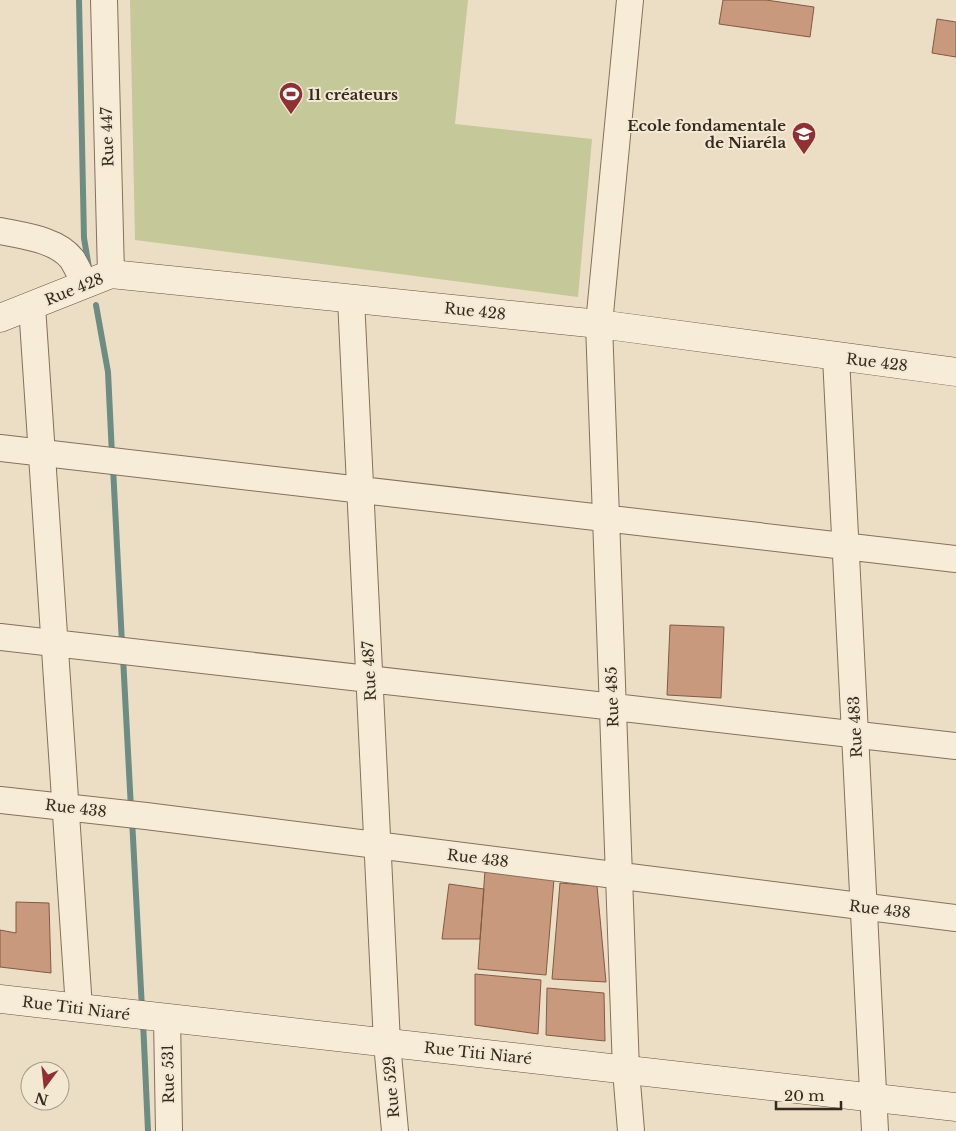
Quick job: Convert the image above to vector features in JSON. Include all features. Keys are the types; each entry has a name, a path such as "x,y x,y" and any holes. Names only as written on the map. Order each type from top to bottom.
{"street":[{"name":"Rue 447","path":"104,0 111,274"},
{"name":"Rue 485","path":"630,0 599,324 626,1070 631,1131"},
{"path":"0,231 34,238 59,248 71,258 85,284"},
{"name":"Rue 428","path":"0,318 111,274 599,324 956,372"},
{"name":"Rue 487","path":"351,299 387,1043"},
{"path":"32,306 79,1008"},
{"name":"Rue 483","path":"836,357 875,1131"},
{"path":"0,448 956,559"},
{"path":"0,637 956,746"},
{"name":"Rue 438","path":"0,800 146,816 619,875 864,908 956,918"},
{"name":"Rue Titi Niaré","path":"0,999 956,1107"},
{"name":"Rue 531","path":"151,1016 169,1131"},
{"name":"Rue 529","path":"387,1043 395,1131"}],"green space":[{"path":"130,0 468,0 455,124 592,139 578,297 135,240"}],"building":[{"path":"723,0 766,0 814,7 810,37 719,24"},
{"path":"937,19 956,22 956,57 932,53"},
{"path":"670,625 724,627 721,698 667,695"},
{"path":"485,870 554,879 546,975 478,969"},
{"path":"560,883 597,886 606,982 552,979"},
{"path":"449,884 484,889 480,939 442,939"},
{"path":"16,902 49,903 51,973 0,967 0,930 16,933"},
{"path":"475,974 541,980 538,1034 475,1025"},
{"path":"547,988 604,993 605,1041 546,1035"}],"waterway":[{"path":"79,0 84,238 89,268"},
{"path":"96,305 108,372 112,455"},
{"path":"113,467 122,644"},
{"path":"123,657 131,809"},
{"path":"132,819 142,1009"},
{"path":"143,1021 148,1131"}],"place":[{"name":"11 créateurs","path":"291,115"},
{"name":"Ecole fondamentale de Niaréla","path":"804,155"}]}
